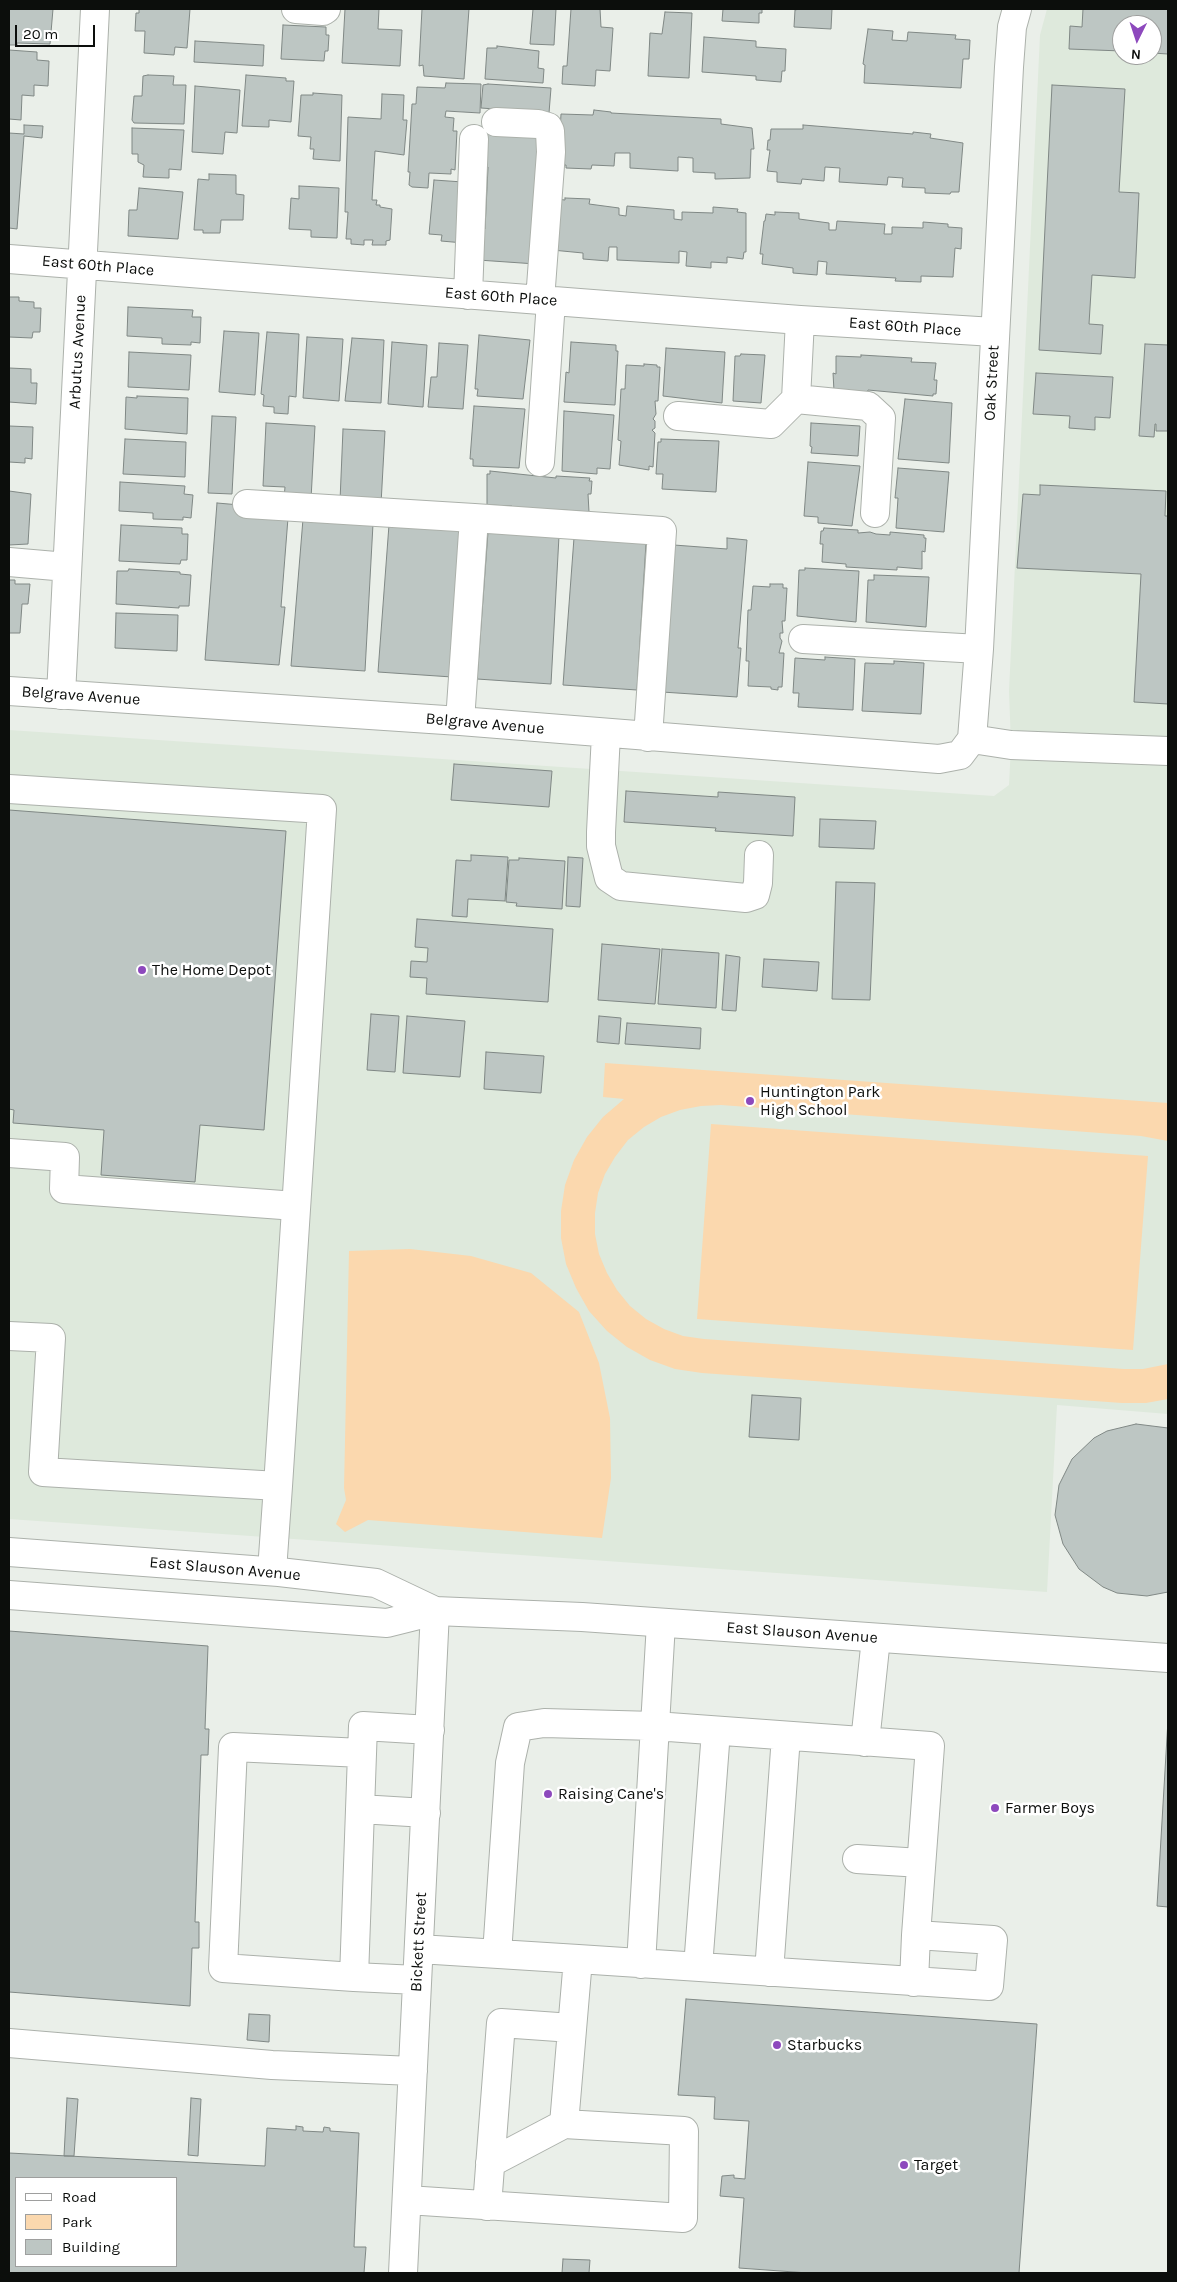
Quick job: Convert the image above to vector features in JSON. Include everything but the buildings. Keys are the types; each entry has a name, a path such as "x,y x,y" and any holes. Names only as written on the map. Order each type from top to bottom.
{"street":[{"name":"Arbutus Avenue","path":"61,695 95,9"},
{"path":"296,9 323,11 326,9"},
{"name":"Oak Street","path":"966,747 979,649 1009,67 1012,27 1017,9"},
{"path":"496,122 538,124 548,127 550,131 551,152 540,462"},
{"path":"468,295 474,139"},
{"name":"East 60th Place","path":"9,259 800,320 994,332"},
{"path":"678,416 771,424 796,399 800,320"},
{"path":"796,399 868,406 881,418 875,513"},
{"path":"247,504 662,531 648,737"},
{"path":"460,721 474,518"},
{"path":"9,562 67,567"},
{"path":"803,639 979,649"},
{"name":"Belgrave Avenue","path":"9,691 460,721 939,759 966,747 1012,745 1168,751"},
{"path":"606,734 600,819 602,846 609,878 622,886 746,898 755,895 758,883 759,855"},
{"path":"9,789 322,809 272,1571"},
{"path":"9,1153 65,1156 64,1189 296,1206"},
{"path":"9,1336 51,1338 43,1472 278,1486"},
{"name":"East Slauson Avenue","path":"9,1552 272,1571 376,1583 436,1610"},
{"name":"East Slauson Avenue","path":"9,1595 387,1623 436,1610 661,1623 1168,1658"},
{"name":"Bickett Street","path":"403,2273 436,1610"},
{"path":"641,1964 661,1623"},
{"path":"865,1742 876,1638"},
{"path":"497,1954 510,1763 518,1728 544,1723 655,1726 930,1746 914,1982"},
{"path":"354,1977 363,1726 430,1730"},
{"path":"698,1967 716,1731"},
{"path":"770,1972 786,1736"},
{"path":"362,1753 232,1747 223,1968 417,1980"},
{"path":"360,1809 426,1813"},
{"path":"857,1859 922,1863"},
{"path":"419,1949 989,1986 993,1940 916,1935"},
{"path":"564,2124 578,1959"},
{"path":"487,2206 501,2023 572,2028"},
{"path":"9,2042 272,2065 413,2071"},
{"path":"407,2200 683,2218 684,2131 564,2124 490,2163"}],"shaded area":[{"name":"Huntington Park High School","path":"1047,9 1168,9 1168,1414 1057,1405 1047,1592 9,1519 9,730 994,796 1009,785 1011,745 1009,691 1040,35"}],"green space":[{"path":"605,1063 1168,1103 1168,1141 1141,1136 721,1105 680,1110 661,1117 644,1127 628,1140 615,1157 605,1174 598,1193 595,1213 595,1234 599,1254 607,1273 617,1290 630,1306 646,1319 664,1329 683,1336 1124,1369 1143,1369 1168,1364 1168,1399 1146,1403 1122,1403 702,1373 675,1369 650,1360 627,1347 607,1331 589,1311 576,1288 566,1264 561,1238 561,1211 565,1185 574,1160 587,1137 603,1117 624,1099 603,1097"},
{"path":"711,1124 1148,1156 1133,1350 697,1319"},
{"path":"410,1249 471,1256 531,1273 579,1312 599,1363 610,1418 611,1478 602,1538 368,1520 345,1532 336,1524 346,1500 344,1488 349,1251"}],"place":[{"name":"The Home Depot","path":"142,970"},
{"name":"Huntington Park High School","path":"750,1101"},
{"name":"Raising Cane's","path":"548,1794"},
{"name":"Farmer Boys","path":"995,1808"},
{"name":"Starbucks","path":"777,2045"},
{"name":"Target","path":"904,2165"}]}
